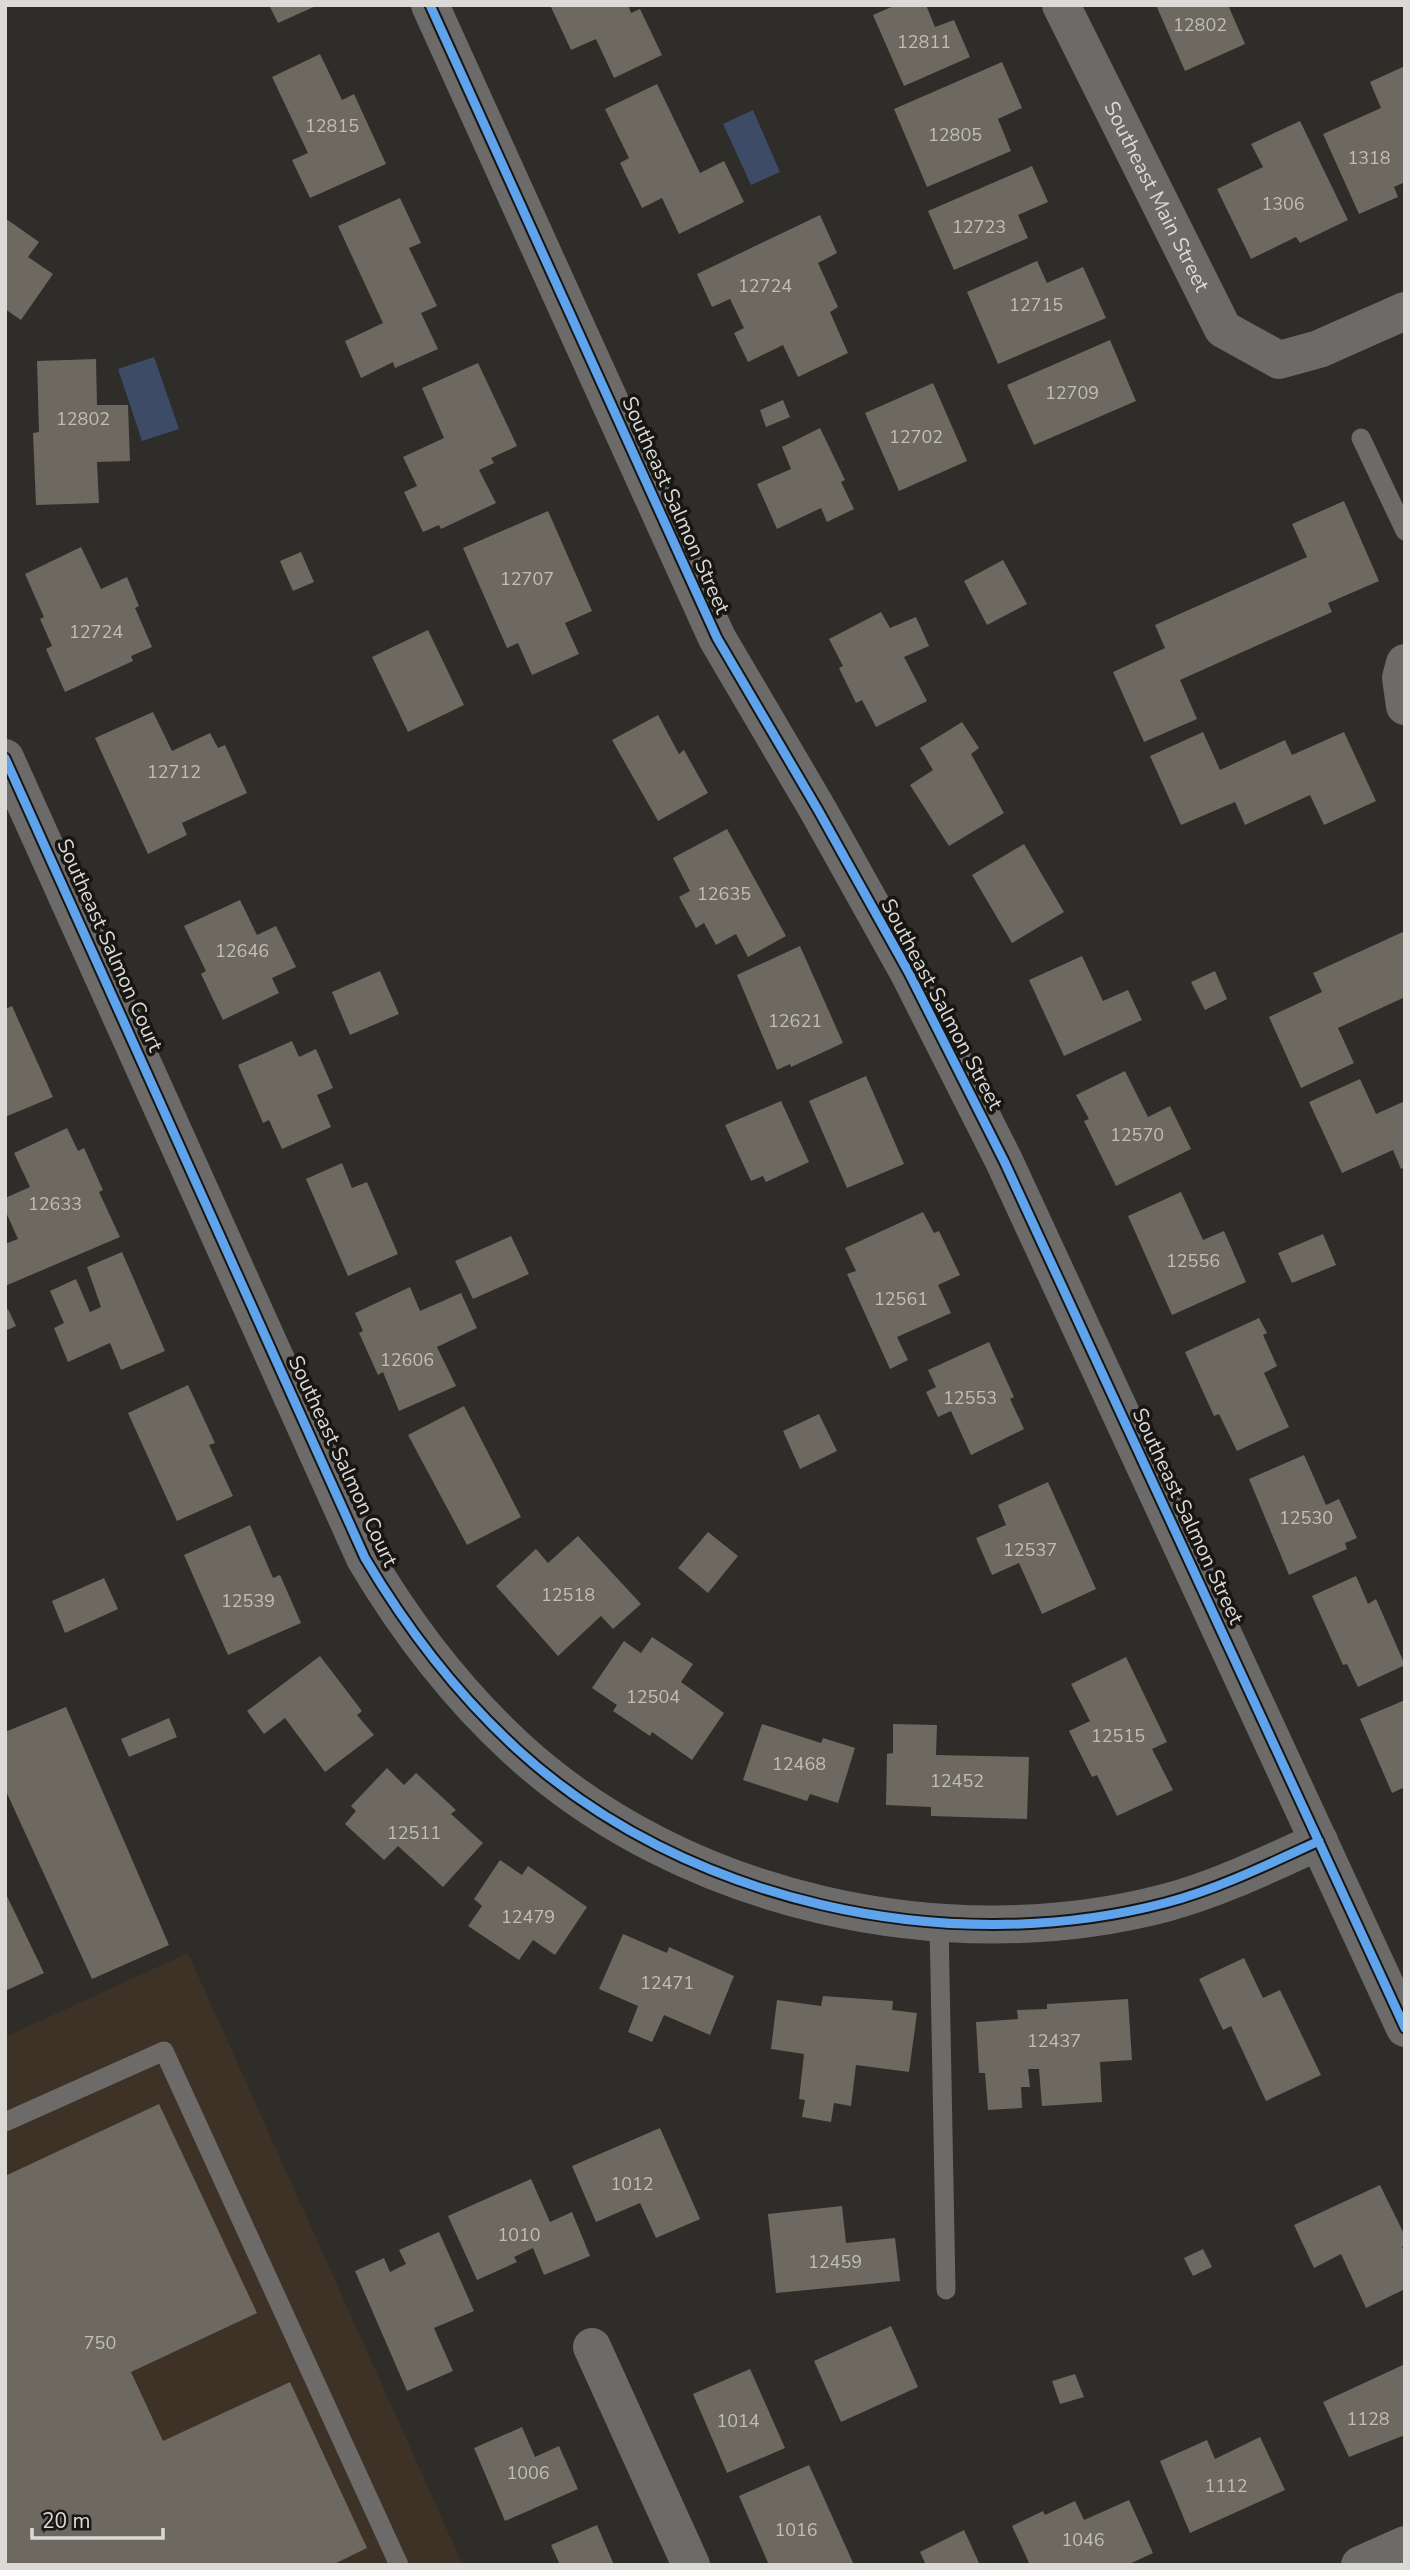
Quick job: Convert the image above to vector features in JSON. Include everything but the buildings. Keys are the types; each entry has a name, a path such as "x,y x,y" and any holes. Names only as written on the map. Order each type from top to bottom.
{"street":[{"name":"Southeast Salmon Street","path":"430,5 717,638 818,810 909,974 998,1150 1405,2028"},
{"name":"Southeast Main Street","path":"1061,5 1223,329 1279,359 1319,349 1405,311"},
{"path":"1405,663 1401,678 1405,706"},
{"name":"Southeast Salmon Court","path":"5,758 366,1558 391,1601 448,1679 517,1749 595,1809 638,1834 726,1877 773,1892 869,1915 968,1925 1067,1921 1165,1903 1250,1872 1319,1841"},
{"path":"592,2347 691,2565"},
{"path":"1360,2565 1405,2544"}],"lane":[{"path":"1361,438 1405,531"},
{"path":"939,1923 946,2290"},
{"path":"5,2122 164,2051 399,2565"}],"shaded area":[{"path":"188,1953 463,2565 5,2565 5,2037"}],"water":[{"path":"753,110 780,172 751,185 723,124"},
{"path":"154,357 179,429 142,441 118,369"}],"cycle path":[{"path":"430,5 717,638 818,810 909,973 1004,1161 1405,2028"},
{"path":"5,758 365,1558 415,1635 453,1683 517,1749 584,1802 658,1846 738,1880 822,1905 908,1920 995,1924 1081,1919 1165,1903 1224,1883 1319,1841"}]}
